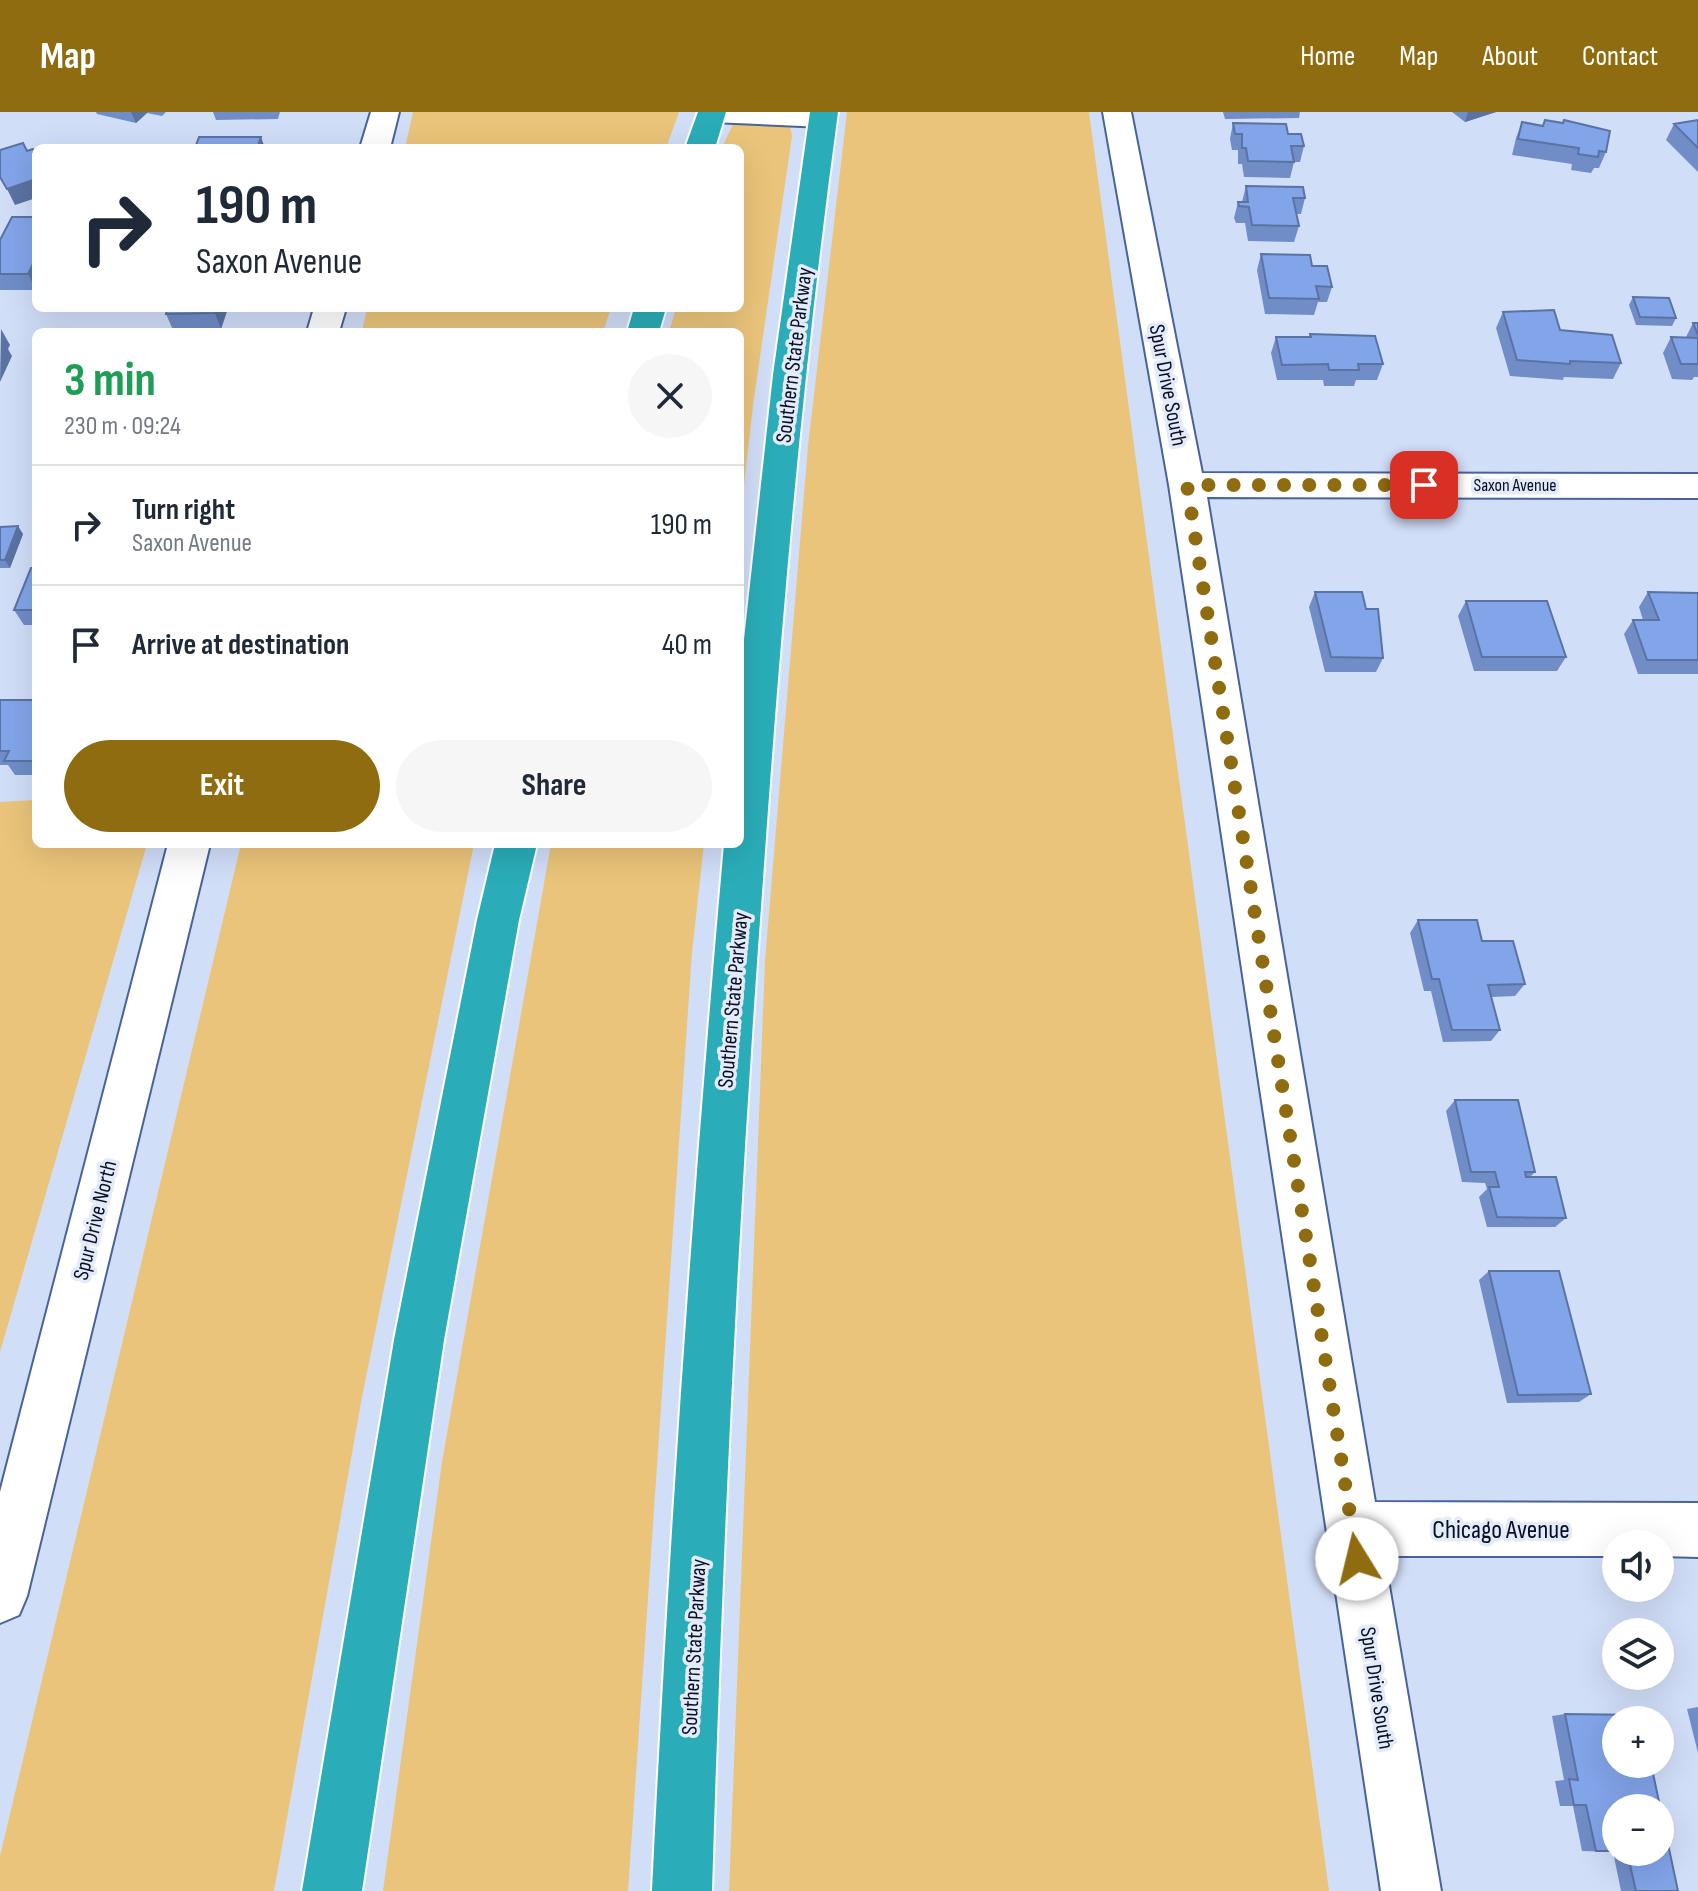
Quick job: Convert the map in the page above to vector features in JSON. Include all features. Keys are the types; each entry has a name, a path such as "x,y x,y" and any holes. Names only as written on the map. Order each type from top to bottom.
{"highway":[{"path":"701,144 712,112"},
{"name":"Southern State Parkway","path":"682,1891 689,1696 726,1059 765,608 794,331 824,115"},
{"path":"332,1891 419,1340 498,920 515,848"}],"street":[{"path":"376,144 385,112"},
{"path":"712,112 824,115"},
{"name":"Spur Drive South","path":"1117,112 1187,485 1411,1891"},
{"name":"Saxon Avenue","path":"1187,485 1698,486"},
{"name":"Spur Drive North","path":"0,1596 188,848"},
{"name":"Chicago Avenue","path":"1352,1529 1698,1530"}],"shaded area":[{"path":"413,112 679,112 667,144 406,144"},
{"path":"847,112 1089,112 1329,1891 729,1891 765,961 808,446"},
{"path":"746,121 780,122 790,127 792,136 744,485 744,328 670,328 675,312 744,312 744,144 724,144 733,124"},
{"path":"366,312 610,312 604,328 363,328"},
{"path":"32,800 32,848 146,848 0,1352 0,802"},
{"path":"240,848 473,848 362,1397 274,1891 0,1891 0,1856"},
{"path":"550,848 704,848 692,952 628,1891 383,1891 442,1462"}],"building":[{"path":"1545,120 1563,123 1564,120 1610,131 1606,152 1599,151 1598,157 1578,154 1579,148 1518,139 1522,122 1543,126"},
{"path":"1698,120 1698,148 1674,124"},
{"path":"1233,123 1286,124 1288,134 1301,134 1304,146 1291,146 1294,162 1248,161 1246,148 1242,148 1242,134 1235,134"},
{"path":"199,137 261,137 258,144 196,144"},
{"path":"23,143 27,151 32,149 32,180 7,189 0,177 0,150"},
{"path":"1246,186 1303,187 1305,198 1293,198 1299,226 1252,225 1249,207 1239,206 1238,202 1248,202"},
{"path":"12,217 32,217 32,266 28,274 0,274 0,240"},
{"path":"1261,254 1310,255 1312,266 1327,266 1332,287 1316,286 1319,299 1269,298"},
{"path":"1633,297 1669,298 1676,318 1640,317"},
{"path":"1554,310 1560,330 1612,335 1621,363 1570,361 1570,364 1517,360 1503,312"},
{"path":"167,312 215,312 215,313"},
{"path":"1310,334 1375,336 1383,364 1358,364 1359,370 1329,370 1328,364 1282,365 1276,337 1311,337"},
{"path":"1671,337 1698,338 1698,364 1681,364"},
{"path":"18,526 5,560 0,560 0,527"},
{"path":"31,568 32,568 32,610 14,610"},
{"path":"1315,592 1362,592 1366,609 1378,609 1383,658 1331,657"},
{"path":"1648,592 1698,593 1698,660 1647,660 1633,620 1659,620"},
{"path":"1466,601 1547,601 1566,657 1482,657"},
{"path":"0,700 32,700 32,761 4,761 9,751 0,751"},
{"path":"1418,920 1477,920 1482,941 1513,941 1525,984 1488,985 1500,1030 1452,1030 1439,979 1432,979"},
{"path":"1455,1100 1518,1100 1535,1172 1525,1172 1526,1177 1556,1177 1566,1218 1497,1217 1489,1187 1499,1187 1495,1172 1471,1172"},
{"path":"1489,1271 1559,1271 1591,1394 1518,1395"},
{"path":"1565,1714 1602,1714 1602,1778 1654,1778 1657,1794 1602,1794 1602,1851 1596,1851 1586,1805 1574,1805 1569,1779 1578,1780"},
{"path":"1630,1866 1673,1866 1678,1891 1636,1891"}],"route":[{"path":"1357,1559 1187,485 1424,485"}]}
